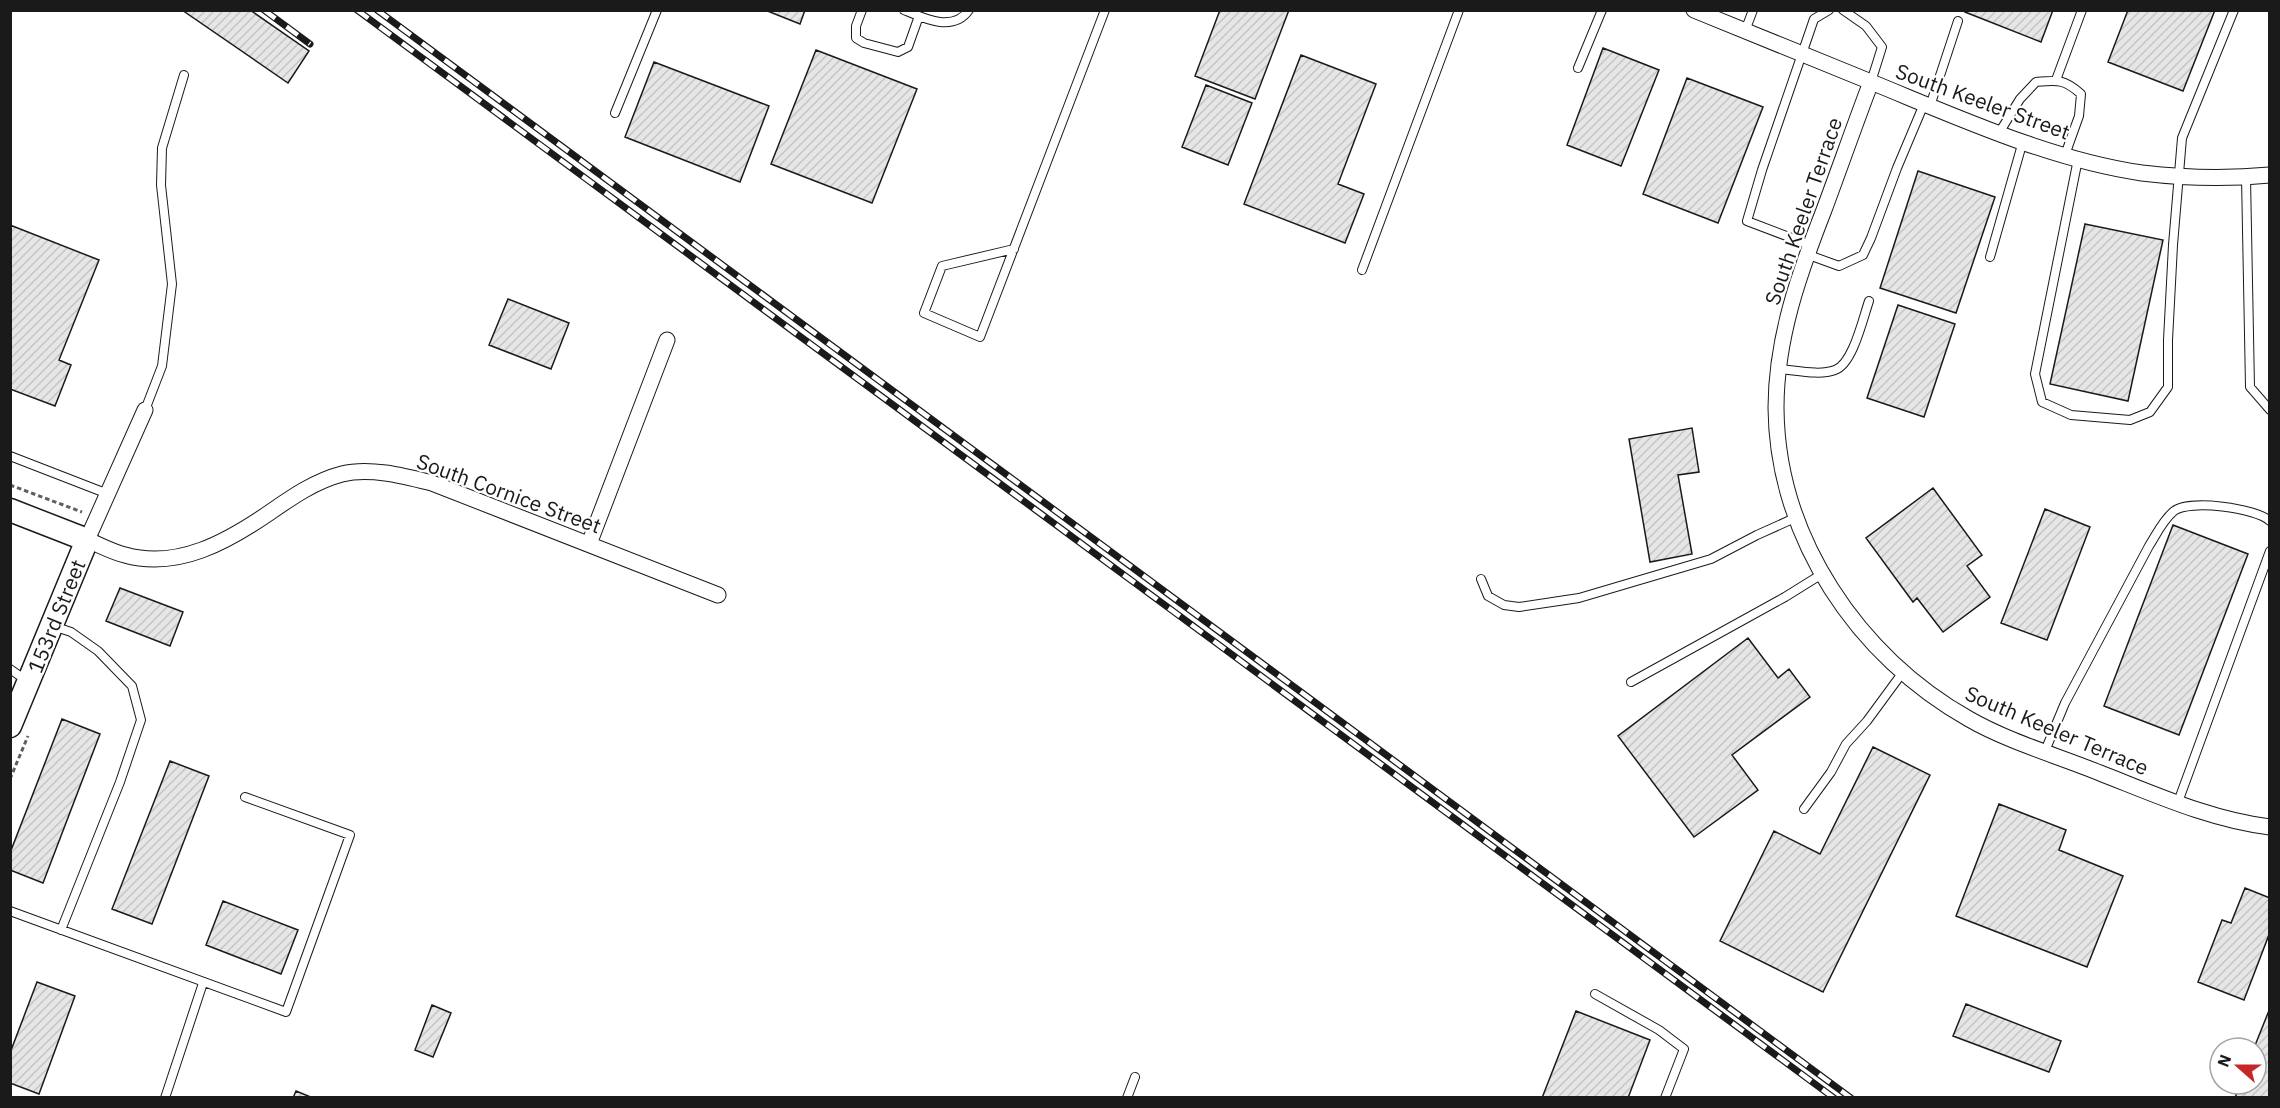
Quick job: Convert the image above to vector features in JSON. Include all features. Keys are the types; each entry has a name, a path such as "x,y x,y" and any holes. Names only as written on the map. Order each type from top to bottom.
{"street":[{"name":"South Keeler Street","path":"1694,10 1927,105 1999,133 2071,157 2140,172 2177,176 2270,175"},
{"name":"South Keeler Terrace","path":"1871,82 1808,249 1789,309 1779,369 1776,408 1781,456 1797,517 1822,574 1855,623 1888,660 1931,697 1971,721 2212,814 2270,826"},
{"path":"589,544 667,340"},
{"path":"10,510 87,540 145,410"},
{"name":"South Cornice Street","path":"87,540 126,556 158,559 200,552 233,537 299,492 343,474 385,472 432,483 718,595"},
{"name":"153rd Street","path":"10,726 20,675 52,626 87,540"}],"lane":[{"path":"615,113 657,10"},
{"path":"862,10 856,26 856,38 864,43 898,52 908,46 919,16"},
{"path":"904,10 945,24 966,15 969,10"},
{"path":"1014,249 942,266 924,313 980,337 1014,249 1105,10"},
{"path":"1362,270 1459,10"},
{"path":"1578,68 1602,10"},
{"path":"1745,31 1753,10"},
{"path":"1829,10 1815,15 1747,221 1839,266 1863,255 1897,168 1927,105 1958,21"},
{"path":"1843,10 1866,26 1882,47 1871,82"},
{"path":"2056,80 2082,10"},
{"path":"1999,133 2020,99 2036,82 2056,80 2068,83 2081,94 2035,374 2042,402 2071,415 2130,420 2150,412 2168,387 2168,340 2177,176 2182,138 2234,10"},
{"path":"145,410 162,366 172,284 161,185 162,147 184,75"},
{"path":"1990,258 2023,141"},
{"path":"2246,177 2250,387 2270,410"},
{"path":"1779,369 1832,371 1843,366 1851,354 1869,301"},
{"path":"10,456 108,494"},
{"path":"2045,751 2064,703 2149,546 2175,510 2194,504 2252,512 2270,521"},
{"path":"1480,579 1488,596 1504,605 1519,607 1580,598 1711,559 1756,535 1797,517"},
{"path":"2178,802 2270,551"},
{"path":"1631,682 1785,597 1822,574"},
{"path":"52,626 71,632 98,651 132,686 141,720 120,782 61,930"},
{"path":"1804,809 1831,772 1846,744 1903,672"},
{"path":"10,911 286,1012 350,835 245,797"},
{"path":"165,1098 203,983"},
{"path":"1595,994 1659,1030 1684,1049 1665,1098"},
{"path":"1127,1098 1135,1077"}],"building":[{"path":"182,10 250,10 309,51 288,83"},
{"path":"765,10 805,10 800,24"},
{"path":"1220,10 1289,10 1255,99 1195,76"},
{"path":"1966,10 2053,10 2041,42 1965,12"},
{"path":"2128,10 2215,10 2183,91 2108,62"},
{"path":"1603,48 1659,70 1621,166 1567,145"},
{"path":"816,50 917,89 872,203 771,164"},
{"path":"1301,55 1376,84 1338,184 1364,194 1345,243 1244,204"},
{"path":"654,62 769,106 740,182 625,137"},
{"path":"1687,78 1763,107 1718,223 1643,194"},
{"path":"1206,85 1252,103 1228,165 1182,147"},
{"path":"1918,171 1995,197 1956,313 1880,288"},
{"path":"2085,224 2163,240 2128,401 2050,384"},
{"path":"10,225 99,260 59,360 71,365 55,406 10,389"},
{"path":"508,299 569,323 551,369 489,345"},
{"path":"1898,305 1955,324 1924,417 1867,398"},
{"path":"1692,428 1699,472 1678,475 1692,554 1650,562 1629,439"},
{"path":"1933,488 1982,555 1967,566 1990,597 1943,632 1917,598 1913,602 1866,538"},
{"path":"2045,509 2090,527 2047,640 2001,623"},
{"path":"2173,525 2248,554 2179,735 2104,706"},
{"path":"120,588 183,612 170,646 106,621"},
{"path":"1748,638 1778,678 1789,669 1810,697 1732,755 1758,790 1694,837 1618,736"},
{"path":"62,719 100,734 43,883 10,870 10,853"},
{"path":"1873,747 1930,775 1823,992 1720,941 1774,831 1820,854"},
{"path":"170,761 209,776 152,924 112,909"},
{"path":"1999,804 2066,830 2059,850 2123,876 2087,967 1956,916"},
{"path":"2245,888 2270,898 2270,932 2244,1000 2198,982 2222,920 2231,923"},
{"path":"223,901 298,930 281,974 206,945"},
{"path":"37,982 75,996 39,1094 10,1083 10,1053"},
{"path":"1966,1004 2061,1041 2049,1072 1953,1036"},
{"path":"432,1005 451,1013 433,1057 415,1050"},
{"path":"2270,1008 2270,1098 2235,1098 2236,1096 2268,1096 2268,1036 2259,1036"},
{"path":"1576,1011 1650,1040 1628,1098 1542,1098"},
{"path":"296,1091 313,1098 293,1098"}],"railway":[{"path":"264,10 310,44"},
{"path":"357,10 1834,1098"},
{"path":"377,10 1851,1098"}]}
